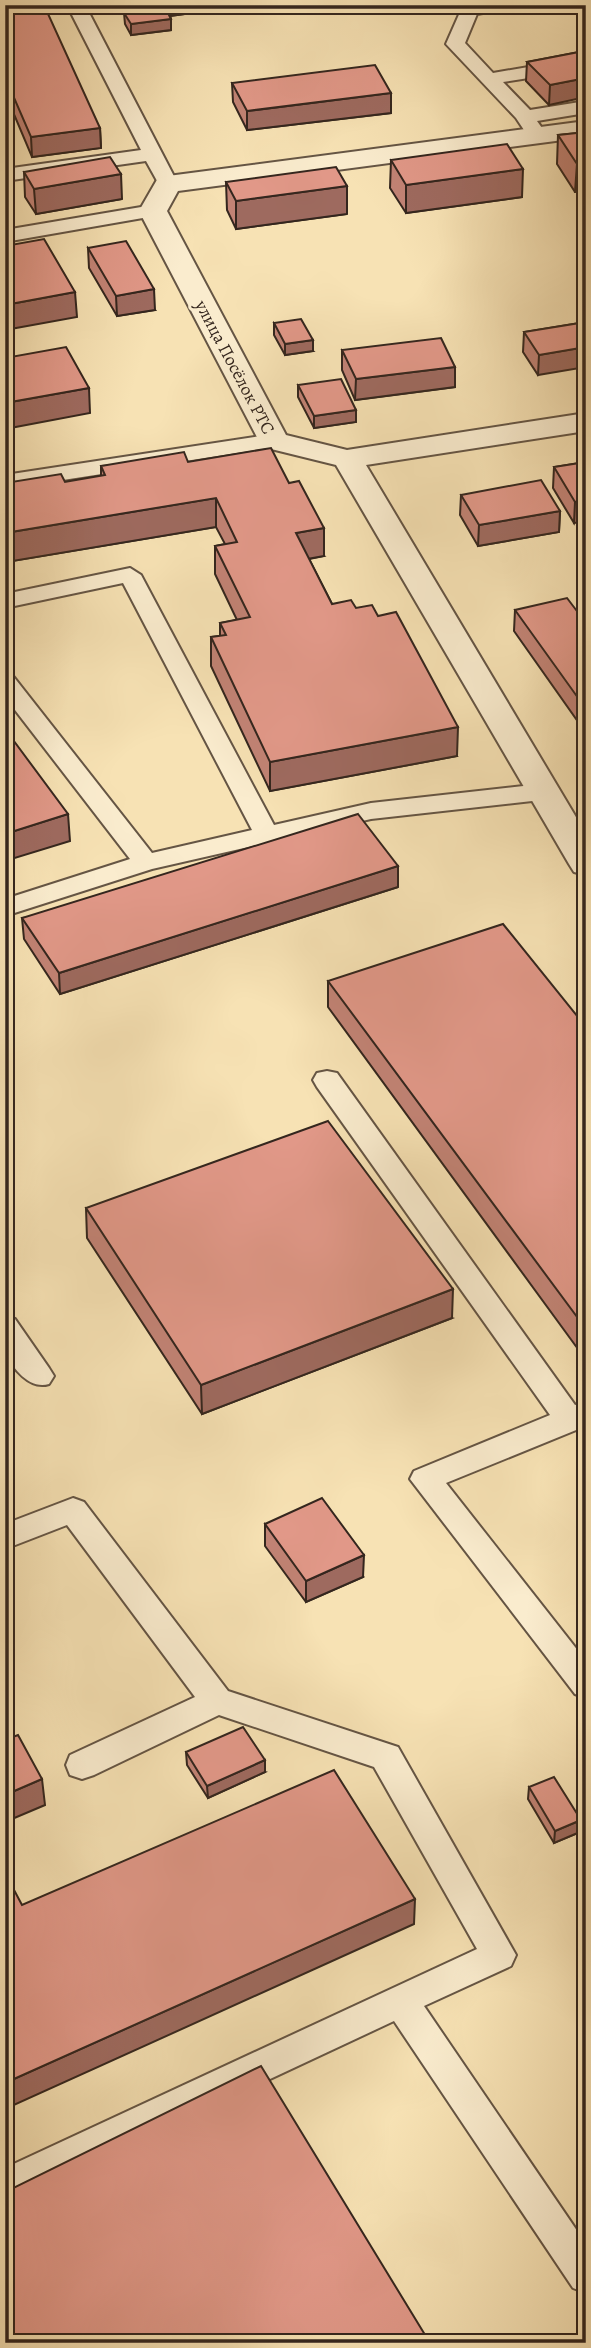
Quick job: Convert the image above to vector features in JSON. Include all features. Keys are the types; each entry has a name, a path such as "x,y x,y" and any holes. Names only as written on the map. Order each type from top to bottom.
{"street":[{"path":"153,211 168,184 531,126 586,129"},
{"name":"улица Посёлок РТС","path":"153,211 274,440 347,459"},
{"path":"586,422 347,459 541,792 586,864"}],"lane":[{"path":"5,8 37,5"},
{"path":"76,5 168,184"},
{"path":"500,5 468,8 455,44 531,126 586,107"},
{"path":"489,79 586,63"},
{"path":"5,174 153,154"},
{"path":"5,236 153,211"},
{"path":"5,482 274,440"},
{"path":"5,601 130,575 267,835"},
{"path":"5,681 146,862"},
{"path":"5,908 146,862 371,811 541,792"},
{"path":"327,1080 578,1416 425,1479 586,1685"},
{"path":"5,1327 39,1377"},
{"path":"5,1536 73,1510 218,1701 386,1757 499,1955 5,2186"},
{"path":"82,1765 218,1701"},
{"path":"401,2001 586,2276"}],"building":[{"path":"44,5 100,128 31,137 5,77 5,9"},
{"path":"165,7 171,19 131,24 124,13"},
{"path":"579,52 586,58 586,78 550,85 527,62"},
{"path":"375,65 391,93 247,111 232,83"},
{"path":"586,132 586,163 577,164 558,135"},
{"path":"507,144 523,169 406,185 391,160"},
{"path":"110,157 121,174 34,189 24,172"},
{"path":"336,167 347,186 236,201 226,182"},
{"path":"44,239 75,292 5,305 5,246"},
{"path":"126,241 154,289 116,296 88,248"},
{"path":"301,319 313,340 285,344 274,323"},
{"path":"586,322 586,347 539,355 524,332"},
{"path":"441,338 455,367 356,379 342,350"},
{"path":"66,347 89,388 5,403 5,358"},
{"path":"341,379 356,410 314,416 298,385"},
{"path":"271,448 289,483 299,481 324,528 296,533 332,604 351,600 356,608 372,605 378,616 396,612 458,727 270,762 211,637 226,635 220,623 250,617 215,546 237,542 216,498 5,533 5,483 61,474 65,482 105,475 101,466 184,452 188,462"},
{"path":"586,462 586,500 575,502 554,467"},
{"path":"541,480 560,511 479,525 461,495"},
{"path":"567,598 586,623 586,709 515,610"},
{"path":"5,729 68,814 5,834"},
{"path":"358,814 398,866 59,973 22,918"},
{"path":"503,924 586,1027 586,1329 328,981"},
{"path":"328,1121 453,1289 201,1385 86,1208"},
{"path":"322,1498 364,1555 306,1581 265,1524"},
{"path":"243,1727 265,1760 207,1786 186,1752"},
{"path":"18,1735 42,1779 5,1795 5,1740"},
{"path":"334,1770 415,1899 5,2083 5,1873 22,1905"},
{"path":"554,1777 581,1820 555,1831 529,1787"},
{"path":"261,2066 430,2343 5,2343 5,2192"}]}
